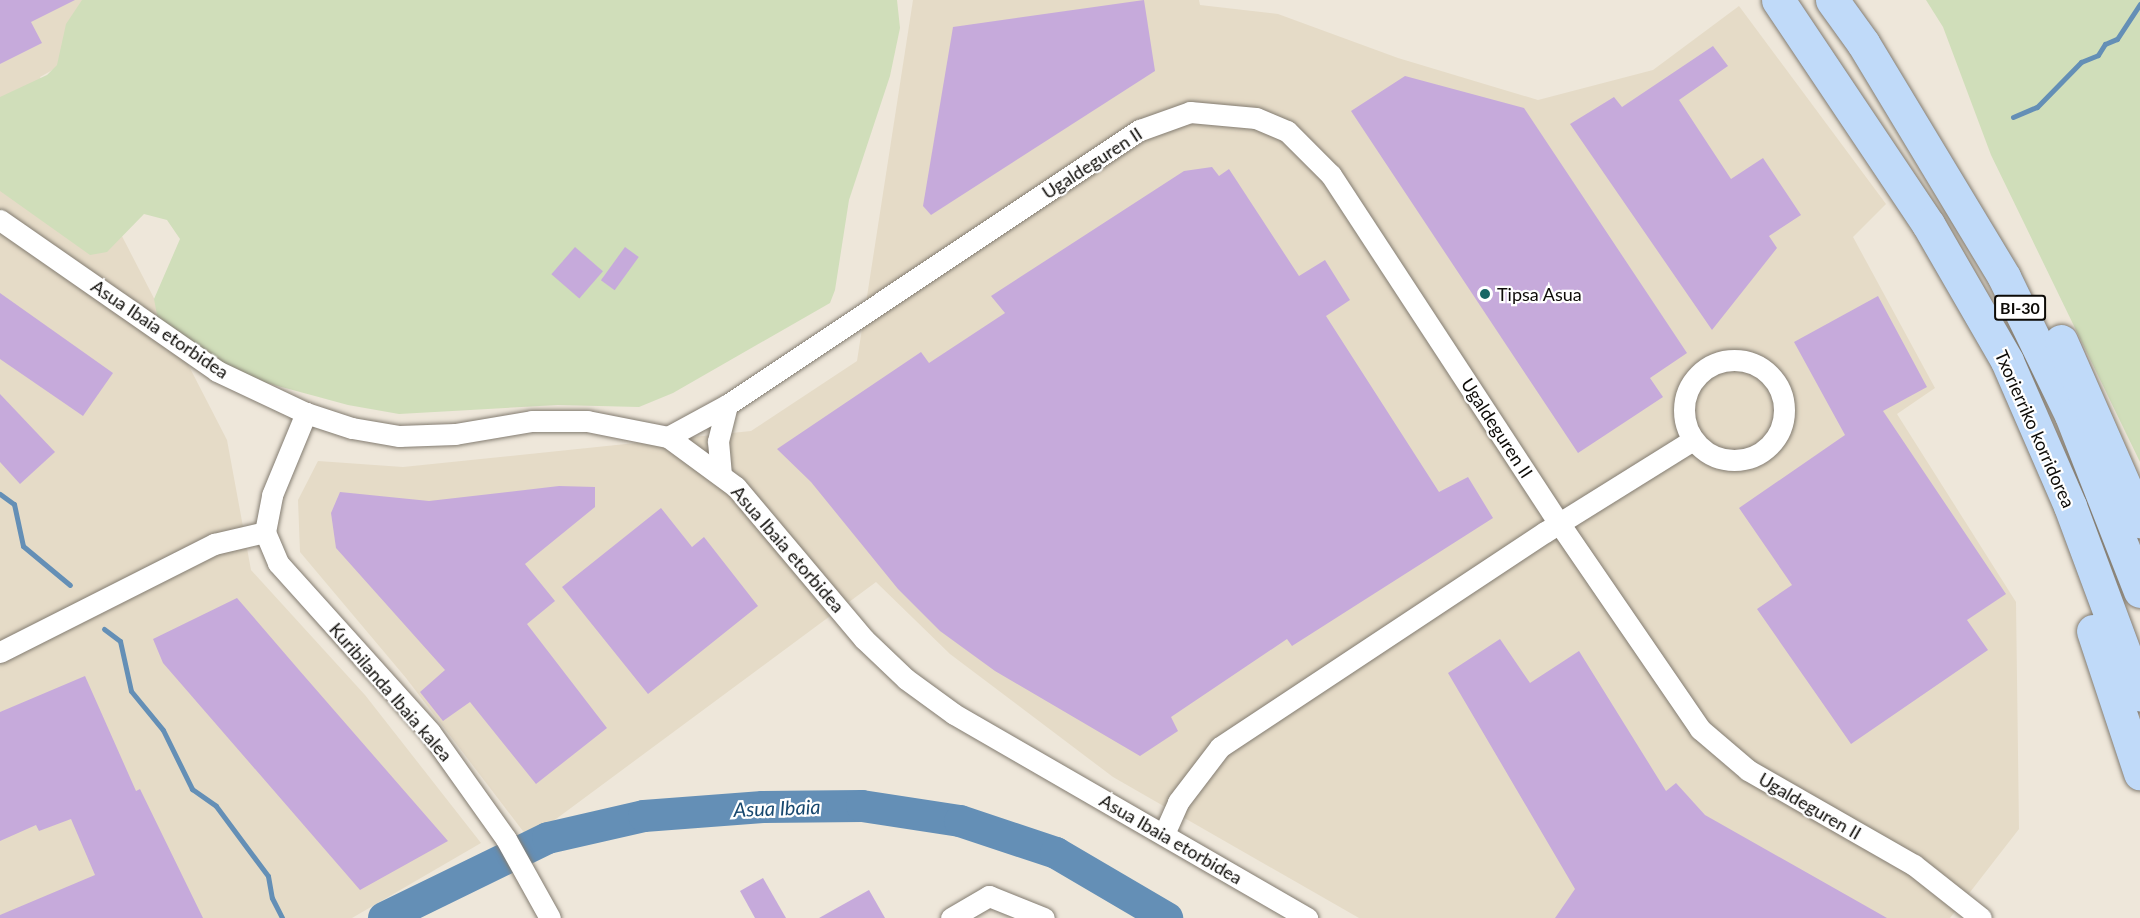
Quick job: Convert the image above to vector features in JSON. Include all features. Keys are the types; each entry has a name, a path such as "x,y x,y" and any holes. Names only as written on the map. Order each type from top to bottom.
{"highway":[{"name":"Txorierriko korridorea","path":"1778,0 1928,224 1986,322 2038,430 2140,694"},
{"name":"Txorierriko korridorea","path":"1832,0 1863,43 2004,277 2071,415 2140,591"},
{"path":"1863,43 1936,132 1992,215 2082,384 2140,521"},
{"path":"1928,224 2011,413 2103,657 2140,773"}],"street":[{"name":"Ugaldeguren II","path":"668,437 727,405 1140,130 1190,112 1239,114 1287,131 1331,175 1680,703 1720,749 1748,770 1914,865 1981,918"},
{"name":"Asua Ibaia etorbidea","path":"0,220 217,371 306,413 352,428 399,436 455,434 532,421 586,421 668,437 721,475 792,549 864,639 906,679 954,714 1307,918"},
{"path":"1733,360 1749,362 1776,382 1784,415 1769,446 1738,460 1721,459 1693,440 1686,426 1684,403 1693,381 1704,370 1733,360"},
{"path":"721,475 717,441 727,405"},
{"path":"0,651 214,544 265,532 272,495 306,413"},
{"path":"1164,834 1178,802 1220,747 1559,523 1693,440"},
{"name":"Kuribilanda Ibaia kalea","path":"265,532 278,563 430,732 506,840 550,918"},
{"path":"951,918 989,896 1044,918"}],"shaded area":[{"path":"0,0 105,0 120,32 40,77 227,440 251,570 365,695 481,843 352,918 0,918"},
{"path":"913,0 1199,0 1200,5 1278,14 1398,58 1538,100 1653,70 1739,6 1886,204 1853,237 1935,388 1897,414 2016,602 2019,829 1950,918 1359,918 1113,777 950,654 876,582 529,839 406,678 300,552 298,500 318,461 403,467 751,431 857,361"}],"green space":[{"path":"82,0 897,0 900,28 890,76 849,200 835,290 830,303 673,393 639,407 558,405 399,414 348,405 245,377 158,320 154,299 180,239 167,220 144,214 107,252 90,255 0,191 0,97 47,75 57,65 66,24"},
{"path":"1926,0 2140,0 2140,462 1991,155 1943,27"}],"building":[{"path":"0,0 75,0 31,22 42,43 0,64"},
{"path":"1144,0 1155,71 931,215 923,206 953,27"},
{"path":"1713,46 1728,66 1679,100 1731,179 1763,158 1801,215 1769,236 1777,248 1712,330 1570,124 1614,97 1622,107"},
{"path":"1405,76 1524,108 1687,353 1650,378 1663,397 1578,453 1351,111"},
{"path":"1212,167 1219,176 1229,169 1299,276 1325,260 1350,300 1326,316 1439,492 1468,477 1493,518 1292,646 1287,639 1171,717 1178,731 1140,756 995,671 940,631 898,589 811,482 777,449 921,352 929,363 1005,313 991,296 1184,171"},
{"path":"575,247 603,271 579,298 551,274"},
{"path":"625,247 639,257 615,290 601,280"},
{"path":"0,293 113,373 83,416 0,359"},
{"path":"1878,296 1927,387 1883,411 2006,594 1967,620 1988,650 1851,744 1757,609 1792,585 1739,508 1845,435 1794,342"},
{"path":"0,394 55,452 20,484 0,462"},
{"path":"559,486 595,487 595,507 525,564 555,601 527,624 607,728 536,784 470,702 443,721 420,692 445,670 336,548 331,513 340,492 429,501"},
{"path":"661,508 692,547 704,537 758,606 648,694 562,587"},
{"path":"237,598 448,841 360,890 163,663 153,639"},
{"path":"1500,639 1530,683 1579,651 1666,791 1676,783 1705,815 1887,918 1555,918 1575,889 1448,673"},
{"path":"85,676 136,791 140,789 203,918 0,918 0,915 95,875 71,819 39,831 36,825 0,841 0,712"},
{"path":"763,878 786,918 755,918 740,891"},
{"path":"869,890 885,918 819,918"}],"waterway":[{"path":"2013,117 2037,107 2081,62 2098,55 2105,44 2117,39 2140,4"},
{"path":"0,494 14,504 23,546 70,585"},
{"path":"104,629 120,641 131,691 163,730 192,789 216,806 268,876 272,898 282,918"},
{"name":"Asua Ibaia","path":"384,918 548,838 644,816 763,807 862,806 960,821 1056,853 1167,918"}],"place":[{"name":"Tipsa Asua","path":"1485,294"}]}
